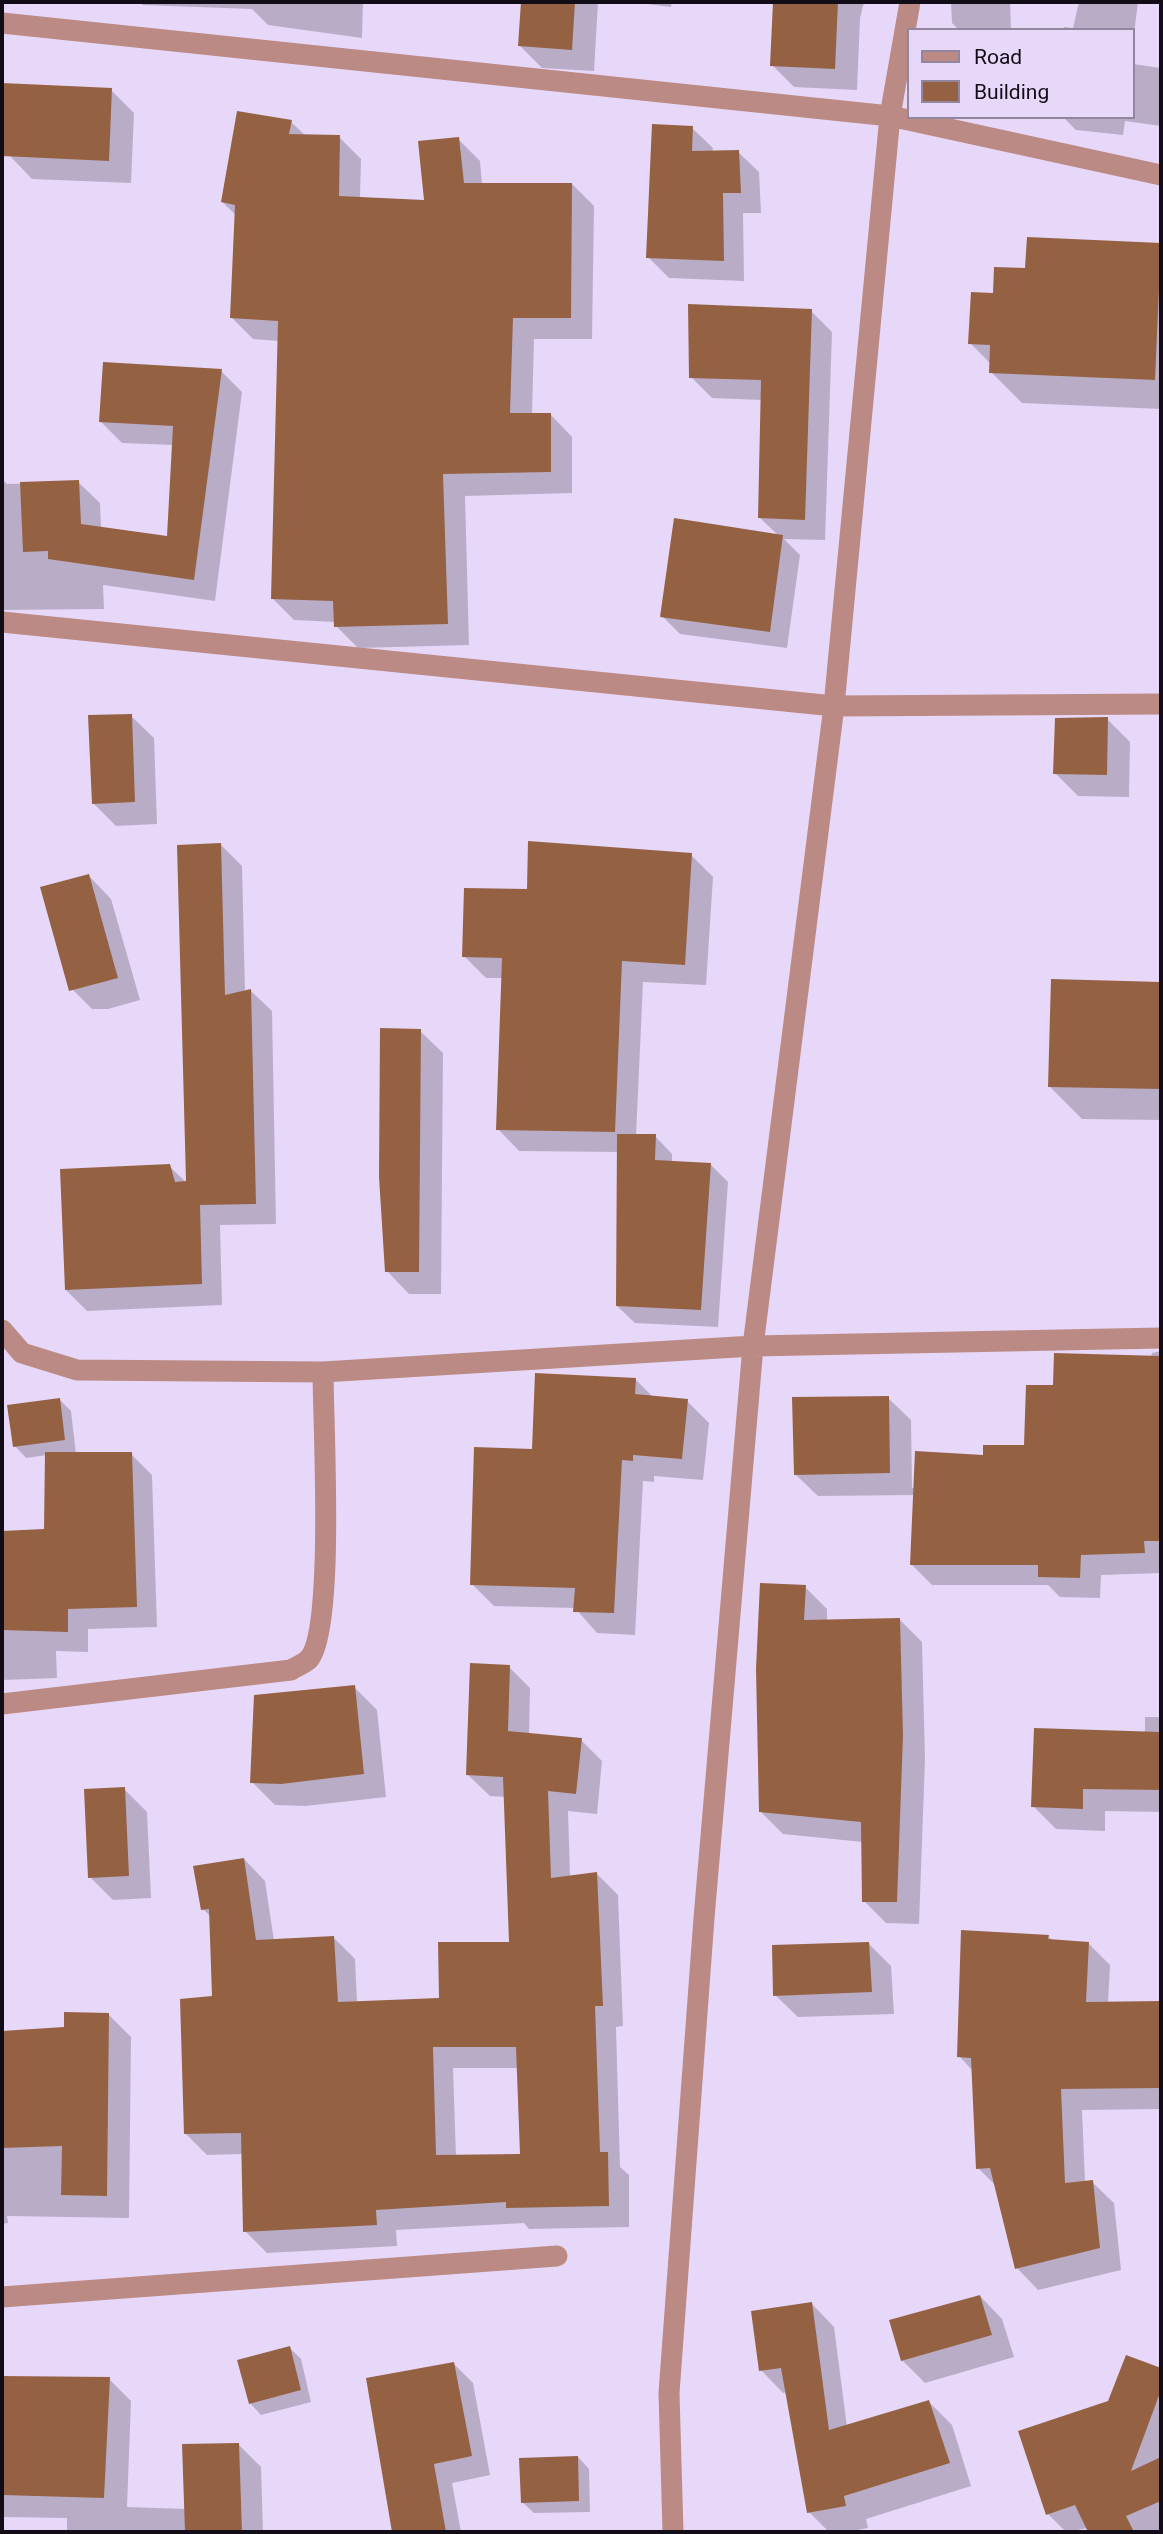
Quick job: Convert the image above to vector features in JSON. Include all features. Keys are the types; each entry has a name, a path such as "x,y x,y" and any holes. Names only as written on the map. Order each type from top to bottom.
{"street":[{"path":"673,2532 669,2393 704,1918 753,1346 834,706 890,116 910,2"},
{"path":"2,23 890,116 1161,175"},
{"path":"2,622 834,706 1161,704"},
{"path":"2,1330 22,1353 77,1370 323,1372 753,1346 1161,1338"},
{"path":"2,1704 291,1670 310,1659 321,1630 324,1584 323,1372"},
{"path":"2,2297 557,2256"}],"building":[{"path":"521,2 575,2 572,50 518,46"},
{"path":"773,2 838,2 835,69 770,66"},
{"path":"2,83 112,88 109,161 2,156"},
{"path":"237,111 292,120 289,134 340,135 339,196 424,200 418,141 459,137 464,183 572,183 571,318 513,318 510,413 551,413 551,472 443,474 448,624 334,627 333,601 271,599 278,321 230,318 235,205 221,202"},
{"path":"652,124 693,126 692,151 739,150 741,193 723,193 724,261 646,258"},
{"path":"1027,237 1161,243 1155,380 989,373 990,345 968,344 971,292 993,293 994,267 1025,268"},
{"path":"688,304 812,309 805,520 758,518 761,380 689,378"},
{"path":"103,362 222,369 194,580 48,559 48,551 23,552 20,482 79,480 81,524 167,536 173,426 99,422"},
{"path":"674,518 783,535 770,632 660,617"},
{"path":"132,714 135,802 92,804 88,715"},
{"path":"1108,717 1107,775 1053,774 1055,718"},
{"path":"528,841 692,853 685,965 622,961 615,1132 496,1130 502,958 462,957 464,888 527,889"},
{"path":"221,843 225,995 251,989 256,1204 200,1205 202,1284 65,1290 60,1169 170,1164 175,1182 186,1181 177,845"},
{"path":"89,874 118,978 69,991 40,887"},
{"path":"1051,979 1161,982 1161,1089 1048,1087"},
{"path":"380,1028 421,1029 419,1272 385,1272 379,1177"},
{"path":"617,1134 656,1134 655,1160 711,1163 701,1310 616,1306"},
{"path":"1054,1353 1161,1356 1161,1541 1144,1541 1145,1553 1081,1555 1080,1578 1038,1577 1038,1565 910,1565 915,1451 983,1455 983,1445 1024,1445 1026,1385 1053,1385"},
{"path":"535,1373 636,1378 635,1394 688,1399 682,1459 633,1455 633,1461 622,1460 614,1613 573,1612 575,1588 470,1585 474,1447 532,1449"},
{"path":"889,1396 890,1473 794,1475 792,1397"},
{"path":"60,1398 65,1440 13,1447 7,1405"},
{"path":"45,1452 132,1452 137,1607 68,1609 68,1632 2,1630 2,1531 44,1529"},
{"path":"760,1583 806,1585 804,1620 900,1618 903,1735 897,1902 862,1902 861,1822 759,1812 756,1669"},
{"path":"470,1663 510,1665 508,1731 582,1738 576,1794 548,1791 551,1878 597,1872 603,2006 595,2006 600,2152 608,2152 609,2206 506,2208 506,2202 376,2210 377,2225 243,2232 241,2133 184,2134 180,1999 212,1996 209,1909 201,1910 193,1866 244,1858 256,1940 334,1936 338,2002 439,1998 438,1942 509,1942 503,1777 466,1775","holes":["433,2047 516,2047 520,2154 436,2155"]},
{"path":"355,1685 364,1774 281,1784 250,1783 254,1695"},
{"path":"1034,1728 1161,1732 1161,1790 1083,1789 1083,1809 1031,1807"},
{"path":"125,1787 129,1876 88,1878 84,1789"},
{"path":"961,1930 1049,1935 1048,1939 1089,1942 1086,2002 1161,2001 1161,2088 1061,2089 1065,2183 1093,2180 1100,2248 1015,2269 990,2168 976,2169 971,2058 957,2057"},
{"path":"869,1942 872,1992 773,1996 772,1945"},
{"path":"64,2012 109,2013 107,2196 61,2195 62,2146 2,2148 2,2031 64,2027"},
{"path":"980,2295 992,2335 901,2361 889,2320"},
{"path":"812,2302 829,2430 929,2400 950,2463 844,2496 846,2506 807,2513 781,2368 759,2371 751,2311"},
{"path":"290,2346 301,2390 249,2404 237,2360"},
{"path":"1126,2355 1161,2368 1161,2390 1131,2471 1161,2457 1161,2501 1126,2516 1134,2532 1088,2532 1075,2505 1046,2515 1018,2431 1108,2401"},
{"path":"454,2362 472,2456 434,2464 446,2532 392,2532 366,2378"},
{"path":"2,2376 110,2377 104,2498 2,2495"},
{"path":"239,2443 242,2532 185,2532 182,2444"},
{"path":"578,2456 579,2501 521,2503 519,2458"}]}
